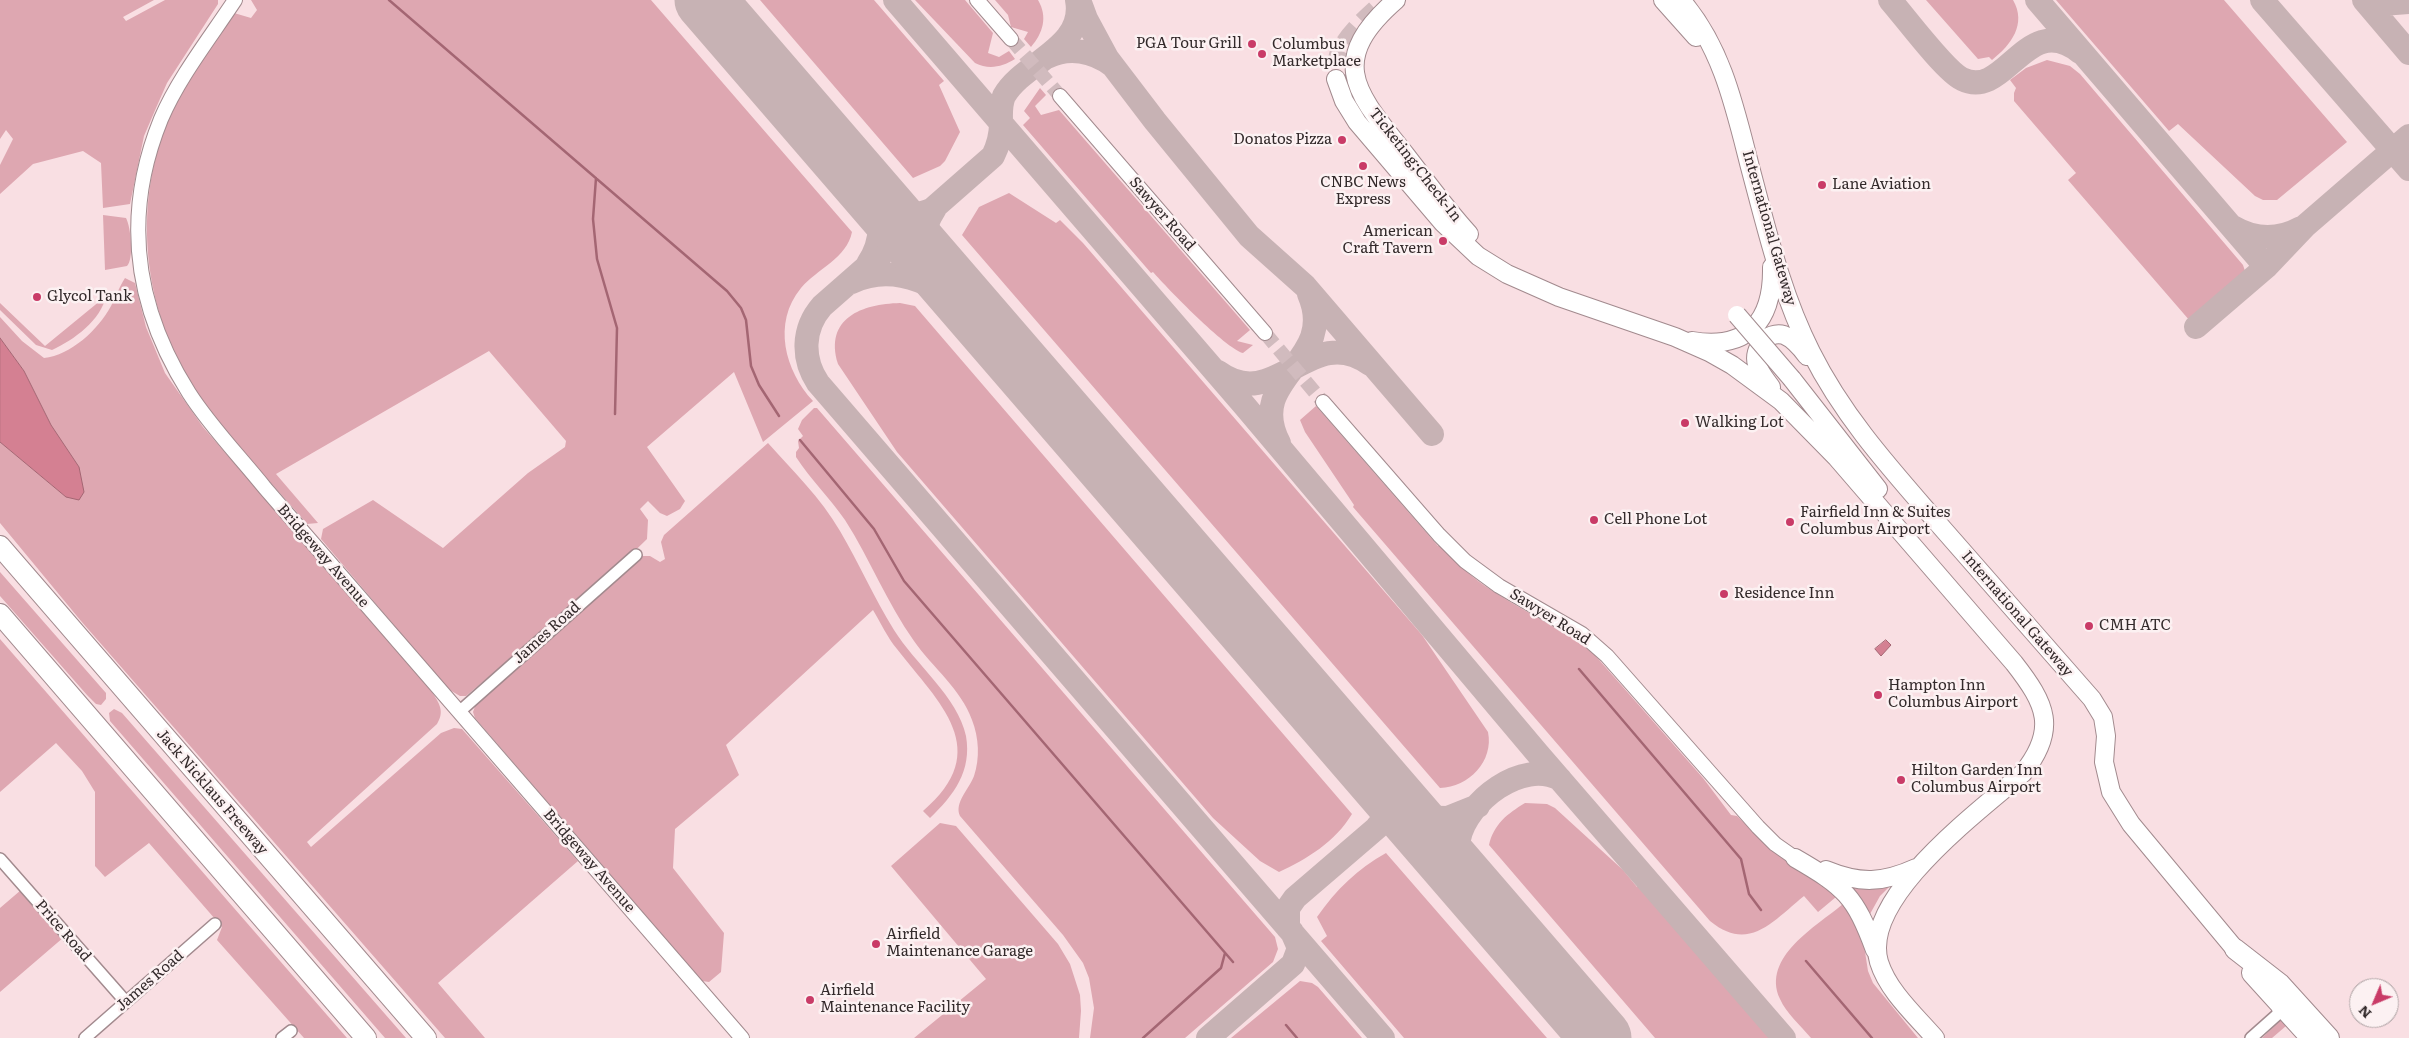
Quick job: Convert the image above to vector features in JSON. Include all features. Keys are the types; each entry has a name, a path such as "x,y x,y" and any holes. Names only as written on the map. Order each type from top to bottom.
{"highway":[{"name":"Jack Nicklaus Freeway","path":"0,546 426,1038"},
{"path":"0,614 366,1038"},
{"path":"2235,949 2278,1004 2311,1038"},
{"name":"International Gateway","path":"2235,949 2280,984 2329,1038"}],"main road":[{"name":"Ticketing;Check-In","path":"1396,0 1366,30 1360,42 1356,62 1357,82 1364,99 1458,222 1479,243 1510,268 1560,297"},
{"path":"1663,0 1705,48 1716,65 1732,98"},
{"path":"1681,0 1697,20 1710,41 1732,98"},
{"path":"1336,79 1344,101 1357,122 1443,223 1459,239 1492,266 1588,309 1675,337 1696,341 1724,342 1740,338 1754,328 1764,315 1771,293 1771,247"},
{"name":"International Gateway","path":"1732,98 1771,247 1798,324 1843,408 1871,446 2092,699 2102,717 2106,736 2104,762 2111,792 2131,824 2235,949"},
{"path":"1737,315 1792,379 1889,503 1938,574"},
{"path":"1843,408 1803,351 1791,339 1778,334 1767,338 1761,344 1756,361 1766,381 1781,401 1837,458 1938,574 2031,686 2038,698 2045,729 2038,751 2023,773 1922,865 1899,890 1886,911 1879,933 1878,959"},
{"path":"1675,337 1720,358 1781,401"},
{"path":"1795,858 1835,874 1873,881 1896,877 1922,865"},
{"path":"1795,858 1833,882 1852,900 1865,921 1889,984 1935,1038"}],"street":[{"name":"Bridgeway Avenue","path":"235,0 203,46 162,118 143,175 137,210 137,242 140,271 157,330 171,362 190,395 265,488 742,1038"},
{"path":"977,0 1011,39"},
{"name":"Sawyer Road","path":"1060,96 1265,333"},
{"name":"Sawyer Road","path":"1323,402 1452,549 1480,573 1582,634 1607,656 1758,827 1775,844 1795,858"},
{"name":"James Road","path":"459,712 636,555"},
{"name":"Price Road","path":"0,860 126,1002"},
{"name":"James Road","path":"84,1038 215,924"},
{"path":"2251,1038 2278,1014 2278,1004"}],"shaded area":[{"path":"0,0 154,0 123,17 126,21 165,0 218,0 218,4 167,83 156,108 144,136 130,204 103,208 101,163 83,151 33,164 0,194 0,165 13,139 6,130 0,139"},
{"path":"251,0 651,0 852,232 849,241 838,256 801,288 792,302 787,316 785,331 789,361 795,376 813,401 763,442 734,372 647,447 685,501 680,509 667,516 660,513 648,501 640,509 648,520 647,539 613,572 466,696 460,696 448,689 321,539 323,529 373,500 443,548 528,473 565,447 566,441 489,351 276,474 318,523 307,524 231,438 203,402 175,354 163,323 154,291 148,258 147,224 149,191 156,158 166,126 188,81 234,13 251,18 257,10"},
{"path":"760,0 874,0 944,81 939,85 960,132 945,161 940,166 913,178"},
{"path":"915,0 965,0 993,33 988,53 999,57 1009,51 1015,59 995,67 975,63"},
{"path":"995,0 1038,0 1043,13 1043,25 1039,36 1031,47 1024,39 1028,32 1011,27 1008,15"},
{"path":"1926,0 2013,0 2017,9 2018,26 2011,41 1992,60 1989,57 1978,59"},
{"path":"2056,0 2224,0 2347,142 2277,200 2263,200 2255,196 2178,124 2169,131"},
{"path":"2047,60 2070,66 2080,74 2243,265 2245,271 2242,278 2193,321 2190,321 2068,180 2076,173 2014,101 2016,88 2010,80 2026,68"},
{"path":"1040,88 1046,95 1035,106 1041,115 1059,110 1250,330 1237,341 1253,345 1243,353 1223,341 1183,304 1153,272 1151,273 1023,125 1030,118 1024,111"},
{"path":"1009,193 1056,223 1060,220 1083,243 1422,635 1488,732 1489,743 1487,753 1483,762 1470,777 1461,783 1440,788 962,235 979,207"},
{"path":"103,215 126,218 128,222 131,243 127,266 105,270"},
{"path":"125,278 135,283 146,327 165,373 203,427 432,692 440,707 441,715 437,724 307,842 311,847 441,733 454,728 462,729 578,861 438,983 485,1038 445,1038 81,621 0,523 0,442 66,497 79,467 51,425 24,371 0,338 0,317 22,341 44,358 54,356 74,347 99,324 111,306"},
{"path":"106,296 99,313 93,321 69,341 52,350 36,345 0,310 0,303 45,346"},
{"path":"900,303 915,306 1352,814 1337,833 1320,849 1279,872 1260,861 1213,818 897,452 838,364 835,348 836,335 841,325 850,317 872,306"},
{"path":"0,338 24,371 51,425 79,467 84,492 79,500 66,497 0,442"},
{"path":"1316,406 1438,546 1485,586 1567,635 1593,653 1703,778 1731,815 1737,816 1776,853 1836,892 1836,897 1818,912 1804,896 1771,923 1749,934 1737,934 1724,930 1710,921 1353,507 1354,505 1305,432 1300,420"},
{"path":"814,408 817,408 1275,937 1278,949 1273,962 1185,1038 1090,1038 1094,1008 1089,978 1083,963 1063,935 960,816 960,801 974,776 978,755 976,734 967,709 954,688 914,641 895,612 845,520 796,457 796,452 799,448 798,441 803,436 798,429 802,420"},
{"path":"768,443 824,507 847,543 894,630 954,708 966,736 966,760 964,771 954,791 930,818 923,811 944,789 955,768 957,747 953,727 943,708 893,644 873,610 726,745 739,775 675,829 673,868 724,933 721,972 709,982 702,981 475,718 473,712 477,701 642,556 650,556 660,562 665,559 661,542 664,535"},
{"path":"0,572 106,693 106,699 101,705 96,704 87,695 0,596"},
{"path":"0,639 347,1038 304,1038 217,940 222,927 149,843 105,877 95,866 95,792 82,771 56,743 0,792"},
{"path":"1886,640 1891,645 1881,656 1875,649"},
{"path":"114,709 122,713 406,1038 385,1038 110,721 109,713"},
{"path":"1525,803 1547,804 1555,808 1623,870 1770,1038 1655,1038 1489,845 1494,831 1502,820"},
{"path":"940,823 956,826 1058,944 1070,964 1080,995 1079,1038 914,1038 986,979 891,866"},
{"path":"1386,853 1547,1038 1404,1038 1321,941 1327,936 1317,917 1348,881 1375,859"},
{"path":"1843,880 1895,881 1880,896 1870,914"},
{"path":"21,890 64,937 0,992 0,908"},
{"path":"1843,904 1847,904 1863,939 1868,971 1873,983 1918,1038 1811,1038 1790,1014 1780,999 1776,984 1778,970 1785,956 1807,933"},
{"path":"1300,981 1312,983 1318,987 1362,1038 1231,1038"},
{"path":"2282,1019 2286,1026 2272,1038 2262,1038"}],"waterway":[{"path":"389,0 727,291 741,308 746,320 751,366 759,385 779,416"},
{"path":"596,178 593,219 597,259 617,328 615,414"},
{"path":"800,440 874,529 904,581 1233,962"},
{"path":"1579,669 1741,859 1749,894 1761,910"},
{"path":"1143,1038 1221,968 1225,953"},
{"path":"1806,961 1872,1038"},
{"path":"1286,1025 1297,1038"}],"taxiway":[{"path":"895,0 1244,405 1538,754 1784,1038"},
{"path":"1077,0 1077,17 1072,30 1063,43 1025,73 1004,96 1001,106 1000,136 993,156 822,306 815,315 808,334 806,344 809,364 818,383 1383,1038"},
{"path":"1079,0 1086,19 1107,58 1155,121 1249,236 1305,286 1432,434"},
{"path":"1890,0 1946,66 1962,79 1977,82 1991,78 2031,47 2045,41 2061,42 2080,52"},
{"path":"2037,0 2266,267"},
{"path":"2262,0 2409,169"},
{"path":"2364,0 2409,53"},
{"path":"2365,1 2382,4 2409,2"},
{"path":"1047,57 1064,52 1081,52 1097,56 1112,65"},
{"path":"2196,327 2266,267 2305,226 2409,136"},
{"path":"868,264 877,246 880,227 877,209 869,190"},
{"path":"881,204 894,211 906,214 919,214 933,209"},
{"path":"934,210 925,231 926,244 934,265"},
{"path":"2233,227 2250,234 2267,237 2284,235 2301,228"},
{"path":"852,282 869,276 886,274 903,276 935,288 979,317"},
{"path":"1279,443 1271,420 1273,401 1312,337 1315,317 1309,294"},
{"path":"1218,372 1239,382 1258,383 1329,353 1349,354 1370,364"},
{"path":"1476,893 1468,881 1458,854 1459,839 1464,825 1473,811 1484,798 1498,787 1513,779 1545,774 1560,779"},
{"path":"1378,826 1386,816 1389,807 1388,797 1382,785"},
{"path":"1288,928 1288,908 1295,898 1387,819 1397,817 1448,818 1478,806"},
{"path":"1208,1038 1293,964 1299,948 1292,932"}],"runway":[{"path":"705,0 1601,1038"}],"tunnel":[{"path":"1345,93 1337,68 1339,52 1348,37 1381,4"},
{"path":"1011,39 1060,96"},
{"path":"1265,333 1323,402"}],"place":[{"name":"PGA Tour Grill","path":"1252,44"},
{"name":"Columbus Marketplace","path":"1262,54"},
{"name":"Donatos Pizza","path":"1342,140"},
{"name":"CNBC News Express","path":"1363,166"},
{"name":"Lane Aviation","path":"1822,185"},
{"name":"American Craft Tavern","path":"1443,241"},
{"name":"Glycol Tank","path":"37,297"},
{"name":"Walking Lot","path":"1685,423"},
{"name":"Cell Phone Lot","path":"1594,520"},
{"name":"Fairfield Inn & Suites Columbus Airport","path":"1790,522"},
{"name":"Residence Inn","path":"1724,594"},
{"name":"CMH ATC","path":"2089,626"},
{"name":"Hampton Inn Columbus Airport","path":"1878,695"},
{"name":"Hilton Garden Inn Columbus Airport","path":"1901,780"},
{"name":"Airfield Maintenance Garage","path":"876,944"},
{"name":"Airfield Maintenance Facility","path":"810,1000"}]}
